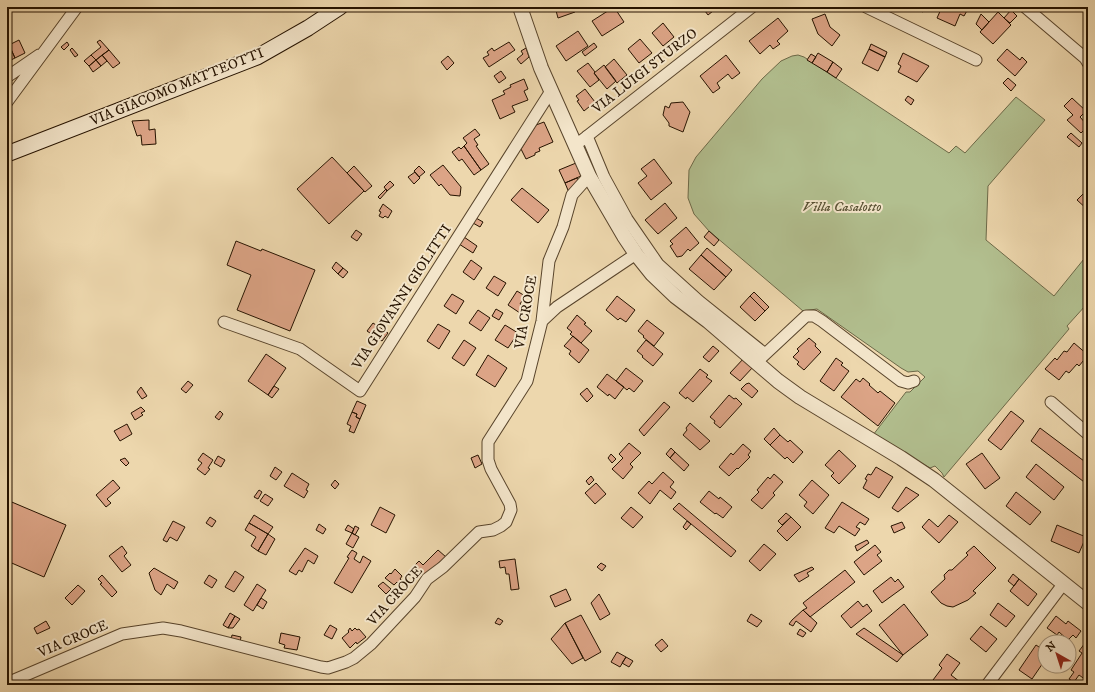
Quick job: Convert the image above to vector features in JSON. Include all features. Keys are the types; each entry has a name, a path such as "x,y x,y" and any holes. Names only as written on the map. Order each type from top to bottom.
{"main road":[{"name":"VIA GIACOMO MATTEOTTI","path":"7,154 257,57 308,28 340,7"}],"street":[{"path":"7,102 78,7"},
{"path":"520,7 541,68 589,176 612,217 636,254 652,274 675,296 761,358"},
{"name":"VIA LUIGI STURZO","path":"576,145 752,7"},
{"path":"866,7 976,60"},
{"path":"1025,7 1085,58 1088,63"},
{"path":"7,77 48,48"},
{"name":"VIA GIOVANNI GIOLITTI","path":"224,322 300,349 360,391 551,90"},
{"path":"587,136 604,177 627,219 658,264 761,358 778,381 800,398 902,458 934,480 1088,603"},
{"name":"VIA CROCE","path":"7,683 122,634 163,628 181,631 328,668 354,658 375,640 415,597 427,579 443,567 479,532 501,526 509,517 510,504 491,469 488,460 488,442 527,381 542,321 549,261 563,227 572,195 589,176"},
{"path":"542,321 557,307 636,254"},
{"path":"761,358 806,316 814,316 900,381 908,383 914,381"},
{"path":"1050,402 1088,434"},
{"path":"987,685 1064,583"}],"green space":[{"name":"Villa Casalotto","path":"798,55 804,57 949,153 956,146 965,153 1016,97 1045,120 988,186 986,240 1054,296 1088,254 1088,306 1086,305 1067,326 1069,329 944,477 935,466 930,468 873,435 906,392 910,392 925,377 918,371 908,372 901,368 817,309 803,311 709,231 694,214 688,198 689,170 696,157 762,79 781,61"}],"building":[{"path":"555,7 573,7 575,12 558,18"},
{"path":"614,7 624,22 602,36 592,21"},
{"path":"702,7 718,7 708,15"},
{"path":"914,7 926,7 923,12"},
{"path":"942,7 969,7 964,16 960,14 955,26 937,18"},
{"path":"1011,10 1017,16 1010,23 1004,18"},
{"path":"998,12 1011,25 993,44 980,32"},
{"path":"825,14 830,27 840,35 832,46 818,34 812,19"},
{"path":"981,14 989,22 982,30 976,24"},
{"path":"778,18 788,31 777,41 780,44 773,49 770,45 760,54 749,41"},
{"path":"663,23 674,37 663,46 652,33"},
{"path":"578,31 588,46 566,61 556,46"},
{"path":"640,39 652,53 639,63 628,49"},
{"path":"19,40 25,53 15,58 9,45"},
{"path":"100,40 109,50 96,60 91,55 101,47 97,42"},
{"path":"67,42 69,45 64,50 61,47"},
{"path":"509,42 515,50 489,67 483,58 489,55 487,52 492,48 494,51"},
{"path":"594,43 597,47 585,56 582,52"},
{"path":"871,44 887,52 885,57 869,49"},
{"path":"72,48 78,55 75,57 70,50"},
{"path":"526,48 529,57 521,64 517,59 523,54 521,51"},
{"path":"11,49 15,58 9,61 7,51"},
{"path":"869,49 885,57 878,71 862,63"},
{"path":"1007,49 1020,60 1022,57 1027,62 1015,76 997,60"},
{"path":"109,50 120,63 113,68 102,55"},
{"path":"818,53 833,62 827,72 812,63"},
{"path":"903,53 929,66 917,82 898,72 901,66 898,64"},
{"path":"811,54 816,57 812,63 807,60"},
{"path":"91,55 96,60 89,66 84,61"},
{"path":"102,55 107,61 101,66 96,60"},
{"path":"726,55 740,73 732,79 728,74 717,83 720,88 713,93 700,76"},
{"path":"448,56 454,63 447,70 441,62"},
{"path":"614,59 627,75 617,83 605,67"},
{"path":"96,60 101,66 93,72 89,66"},
{"path":"833,62 842,69 836,78 827,72"},
{"path":"588,63 599,80 590,87 577,71"},
{"path":"604,65 616,81 607,89 594,73"},
{"path":"501,71 506,78 499,83 494,76"},
{"path":"1008,78 1016,85 1011,91 1003,83"},
{"path":"524,79 528,89 524,91 528,100 512,106 515,112 500,119 492,100 505,94 503,91 511,87 510,85"},
{"path":"585,89 595,102 584,111 577,101 579,100 576,96"},
{"path":"908,96 914,100 911,105 905,100"},
{"path":"1072,98 1086,111 1080,117 1088,126 1081,133 1067,120 1073,115 1064,106"},
{"path":"683,102 690,112 683,132 669,126 669,123 663,115 665,106 669,108 671,103"},
{"path":"149,120 149,130 155,129 156,144 142,145 141,135 137,136 132,121"},
{"path":"544,122 553,142 539,148 540,151 526,159 521,149 536,125"},
{"path":"475,129 480,135 474,139 478,145 476,146 489,164 481,170 464,146 467,143 463,138"},
{"path":"1071,133 1082,143 1079,147 1067,137"},
{"path":"464,146 481,170 474,175 462,159 459,161 452,152 459,147 461,149"},
{"path":"332,157 364,191 329,224 297,189"},
{"path":"654,159 672,183 651,200 638,183 647,176 641,169"},
{"path":"576,163 581,176 565,183 559,170"},
{"path":"443,165 461,187 460,196 450,195 441,184 439,186 430,175"},
{"path":"354,166 372,186 365,192 347,173"},
{"path":"419,166 425,172 419,177 414,171"},
{"path":"415,172 420,178 414,184 408,177"},
{"path":"577,178 579,182 570,195 565,183"},
{"path":"390,181 394,185 387,191 384,187"},
{"path":"522,188 549,210 538,223 511,200"},
{"path":"386,189 387,191 380,199 378,197"},
{"path":"1083,194 1088,198 1088,210 1077,200"},
{"path":"665,203 677,218 658,234 645,220"},
{"path":"383,204 392,211 388,218 385,216 383,218 379,216 381,212 379,211"},
{"path":"476,218 483,222 480,227 473,223"},
{"path":"686,227 699,243 690,251 688,249 682,256 677,257 670,246 673,244 670,241"},
{"path":"356,230 362,234 357,241 351,237"},
{"path":"709,231 719,240 714,246 704,237"},
{"path":"464,237 477,246 473,253 459,244"},
{"path":"236,241 261,251 262,249 315,270 290,331 237,310 251,275 227,265"},
{"path":"707,248 732,270 726,277 701,255"},
{"path":"701,255 726,277 714,290 689,269"},
{"path":"471,260 482,268 474,280 463,272"},
{"path":"336,262 343,268 338,274 332,268"},
{"path":"343,268 348,272 343,278 338,274"},
{"path":"494,276 506,283 498,296 486,288"},
{"path":"517,291 525,296 520,304 524,307 520,313 508,305"},
{"path":"754,292 769,307 765,311 750,296"},
{"path":"452,294 464,301 456,314 444,306"},
{"path":"617,296 635,310 626,322 620,318 618,320 606,310"},
{"path":"750,296 765,311 755,321 740,307"},
{"path":"496,309 503,313 499,320 492,316"},
{"path":"478,310 490,318 481,331 469,323"},
{"path":"577,315 592,331 581,343 570,334 572,332 567,328"},
{"path":"647,320 664,333 654,346 638,331"},
{"path":"373,323 379,327 373,335 367,331"},
{"path":"438,324 450,331 439,349 427,341"},
{"path":"505,325 518,333 508,348 495,340"},
{"path":"379,327 388,333 382,341 373,335"},
{"path":"573,336 589,350 579,363 569,354 571,351 564,346"},
{"path":"809,338 816,344 815,346 821,352 804,370 797,364 799,362 793,357 799,351 797,349"},
{"path":"464,340 476,348 464,366 452,358"},
{"path":"646,340 663,354 653,366 637,351"},
{"path":"1074,343 1088,355 1079,366 1077,364 1069,373 1066,371 1059,380 1045,369 1055,358 1057,360 1064,351 1067,352"},
{"path":"713,346 719,351 709,362 703,357"},
{"path":"266,354 286,368 268,395 248,381"},
{"path":"488,355 507,368 495,387 476,375"},
{"path":"745,357 754,366 740,381 730,373"},
{"path":"836,358 843,363 841,365 849,371 834,391 820,381"},
{"path":"626,368 643,381 634,392 629,388 627,390 616,381"},
{"path":"700,369 708,375 706,377 712,381 693,402 687,397 686,399 679,393"},
{"path":"607,374 624,387 615,399 609,394 608,396 597,387"},
{"path":"863,378 878,393 880,391 895,403 878,426 841,397 856,379 860,382"},
{"path":"188,381 193,385 186,393 181,389"},
{"path":"749,383 758,391 752,398 741,389"},
{"path":"274,386 279,389 272,398 268,395"},
{"path":"141,387 147,396 142,399 137,392"},
{"path":"587,388 593,396 587,402 580,394"},
{"path":"729,395 734,399 736,398 742,404 720,428 710,417"},
{"path":"357,401 366,405 360,419 356,417 357,414 352,412"},
{"path":"664,402 670,407 644,436 639,430"},
{"path":"141,407 145,411 141,413 143,415 135,420 131,413"},
{"path":"220,411 223,414 219,420 215,417"},
{"path":"1011,411 1024,421 1001,450 988,440"},
{"path":"352,412 357,414 356,417 360,419 354,433 349,431 351,426 347,424"},
{"path":"690,423 710,441 700,450 683,435"},
{"path":"127,424 132,434 120,441 114,431"},
{"path":"774,428 780,435 770,445 764,439"},
{"path":"1040,428 1088,464 1088,485 1031,441"},
{"path":"780,435 788,442 790,440 803,452 793,463 787,457 785,459 770,445"},
{"path":"629,443 641,453 630,464 633,467 623,479 612,469 623,458 619,454"},
{"path":"743,444 751,451 748,455 750,457 729,476 719,467 731,453 733,455"},
{"path":"671,448 675,452 670,458 666,454"},
{"path":"839,450 856,466 839,484 831,476 834,473 825,465"},
{"path":"675,452 689,465 684,471 670,458"},
{"path":"203,453 213,460 208,468 210,469 205,475 197,469 202,463 198,460"},
{"path":"982,453 1000,478 985,489 966,464"},
{"path":"611,454 616,459 612,463 608,458"},
{"path":"478,455 482,464 475,468 471,458"},
{"path":"218,456 225,460 221,467 214,463"},
{"path":"125,458 129,463 126,466 120,460"},
{"path":"1036,464 1064,487 1054,500 1026,477"},
{"path":"275,467 282,472 276,480 270,476"},
{"path":"876,467 893,477 879,498 863,488 868,474 871,475"},
{"path":"663,472 674,482 670,487 676,492 671,499 660,490 650,504 638,493 649,481 652,484"},
{"path":"292,473 309,484 306,490 308,491 304,498 284,486"},
{"path":"774,474 783,482 773,493 775,495 762,509 751,500 759,492 757,490 768,477 770,479"},
{"path":"591,476 594,480 589,485 586,481"},
{"path":"113,480 120,488 107,499 111,503 106,507 96,495"},
{"path":"335,480 339,484 335,489 331,485"},
{"path":"812,480 829,495 813,514 804,506 807,502 799,495"},
{"path":"596,483 606,494 595,504 585,493"},
{"path":"906,487 919,495 898,512 892,508"},
{"path":"259,490 262,492 258,499 254,497"},
{"path":"709,491 719,499 720,497 732,507 723,518 716,513 715,514 700,502"},
{"path":"1016,492 1041,512 1030,525 1006,506"},
{"path":"265,494 273,499 268,506 260,501"},
{"path":"7,500 66,525 44,577 7,561"},
{"path":"842,502 869,519 865,525 860,522 856,527 860,529 855,536 839,526 834,533 825,528"},
{"path":"679,503 736,551 731,557 673,509"},
{"path":"380,507 395,515 386,533 371,525"},
{"path":"631,507 643,517 633,528 621,518"},
{"path":"786,513 791,517 782,525 778,521"},
{"path":"254,515 273,527 268,534 249,523"},
{"path":"949,515 958,522 939,543 922,527 929,519 938,527"},
{"path":"210,517 216,521 212,527 206,523"},
{"path":"791,517 801,527 787,541 777,531"},
{"path":"173,521 185,527 177,541 170,537 167,542 163,540"},
{"path":"687,521 691,524 686,530 683,527"},
{"path":"902,522 905,528 894,533 891,526"},
{"path":"249,523 268,534 258,551 251,546 256,537 245,530"},
{"path":"319,524 326,529 323,534 316,530"},
{"path":"348,525 354,529 352,533 345,530"},
{"path":"1057,525 1086,537 1079,553 1051,541"},
{"path":"355,526 359,528 355,535 352,533"},
{"path":"352,533 359,537 353,548 346,544"},
{"path":"268,534 275,539 266,555 258,551"},
{"path":"867,540 869,543 857,551 855,546"},
{"path":"764,544 776,554 760,571 749,561"},
{"path":"875,545 881,552 877,555 882,561 864,575 854,562"},
{"path":"122,546 127,553 124,556 131,565 122,572 109,556"},
{"path":"974,546 996,568 973,591 976,593 968,600 953,607 941,603 931,592 945,579 944,575 949,570 952,570 968,555 966,553"},
{"path":"305,548 318,556 314,564 308,560 302,572 299,570 296,575 289,571"},
{"path":"352,550 357,553 354,559 360,563 363,556 371,561 352,593 334,583"},
{"path":"438,550 446,557 424,575 412,568 419,561 423,565"},
{"path":"515,559 519,589 511,590 509,574 506,574 505,567 500,568 499,561"},
{"path":"601,563 606,566 602,571 597,567"},
{"path":"812,567 814,569 807,573 809,576 799,582 794,575"},
{"path":"154,568 178,582 174,589 167,584 161,595 155,590 149,573"},
{"path":"395,569 402,576 400,579 404,582 401,586 397,582 394,585 385,578"},
{"path":"845,570 855,582 810,617 803,610 807,608 803,603"},
{"path":"235,571 244,577 234,592 225,587"},
{"path":"1013,574 1019,579 1014,586 1008,581"},
{"path":"102,575 117,592 112,597 100,584 102,583 98,579"},
{"path":"209,575 217,580 212,588 204,583"},
{"path":"891,577 895,582 898,579 904,587 882,603 873,591"},
{"path":"1019,579 1037,594 1028,606 1010,591"},
{"path":"383,582 391,589 386,594 378,586"},
{"path":"257,584 266,590 253,611 244,605"},
{"path":"78,585 85,591 72,605 65,598"},
{"path":"566,589 571,600 555,607 550,596"},
{"path":"599,594 610,614 600,620 591,603"},
{"path":"261,598 267,602 263,609 257,605"},
{"path":"858,601 863,607 867,604 872,611 851,628 841,616"},
{"path":"998,603 1015,616 1006,627 990,615"},
{"path":"904,604 928,635 903,655 879,625"},
{"path":"803,610 817,623 811,632 796,621 793,626 789,624"},
{"path":"230,613 235,616 228,628 223,625"},
{"path":"751,614 762,621 757,627 747,621"},
{"path":"581,615 601,652 585,661 565,623"},
{"path":"235,616 240,619 233,628 228,628"},
{"path":"1056,616 1066,624 1068,621 1081,631 1077,637 1077,634 1061,634 1059,632 1056,634 1047,628"},
{"path":"498,618 503,621 500,625 495,623"},
{"path":"46,621 50,628 37,634 34,628"},
{"path":"565,623 583,658 572,664 551,639"},
{"path":"330,625 337,629 332,639 324,635"},
{"path":"981,626 997,639 986,652 970,639"},
{"path":"350,628 352,631 355,628 357,630 359,629 366,637 357,644 356,642 350,648 342,638 349,632 348,631"},
{"path":"864,628 903,655 897,662 856,634"},
{"path":"800,629 806,633 803,637 797,634"},
{"path":"281,633 300,637 297,650 284,648 285,645 279,643"},
{"path":"232,635 241,637 240,642 231,640"},
{"path":"662,639 668,646 661,652 655,645"},
{"path":"1085,643 1088,646 1088,677 1086,680 1079,675 1074,682 1069,679 1073,674 1077,674 1077,661 1082,653 1079,651"},
{"path":"1036,645 1037,646 1037,672 1032,679 1019,670"},
{"path":"617,652 626,657 620,667 611,662"},
{"path":"947,654 960,663 951,675 964,685 940,685 933,680 942,668 939,665"},
{"path":"626,657 633,661 629,667 622,663"}]}
